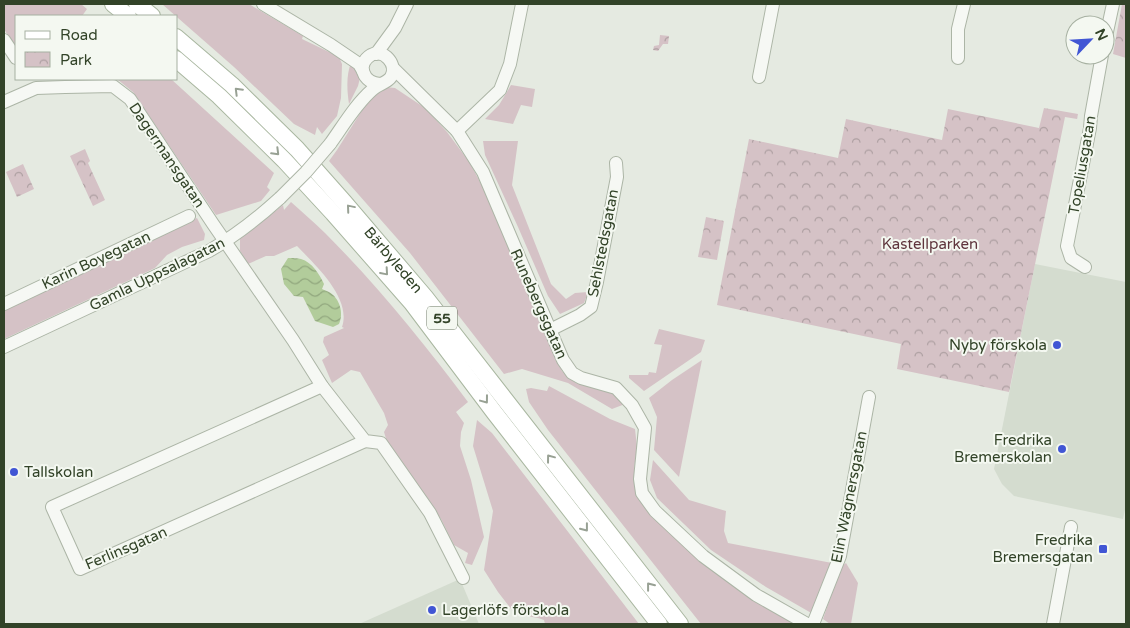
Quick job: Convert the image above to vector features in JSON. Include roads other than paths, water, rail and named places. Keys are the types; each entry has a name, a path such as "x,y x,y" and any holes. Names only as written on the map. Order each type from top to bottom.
{"main road":[{"path":"113,4 127,15"},
{"path":"138,4 151,15"},
{"name":"Bärbyleden","path":"178,39 232,85 297,148 344,202 430,304 680,624"},
{"name":"Bärbyleden","path":"178,61 219,96 284,160 412,304 659,624"}],"street":[{"path":"264,4 331,44 359,64 370,82 375,84 382,83 391,76 396,28"},
{"path":"364,73 366,60 374,55 396,28 407,4"},
{"path":"457,131 500,90 510,64 522,4"},
{"path":"759,77 773,4"},
{"path":"958,58 958,29 964,4"},
{"path":"4,40 15,56"},
{"path":"331,44 353,52 385,56 391,64"},
{"name":"Runebergsgatan","path":"391,64 457,131 483,172 563,360 572,373 581,378 616,388 632,405 645,428 640,479 642,493 655,511 703,556 756,595 807,624"},
{"name":"Topeliusgatan","path":"1085,267 1071,258 1067,246 1100,65"},
{"name":"Gamla Uppsalagatan","path":"354,110 364,73"},
{"name":"Dagermansgatan","path":"4,102 33,83 113,86 130,99 226,242"},
{"name":"Runebergsgatan","path":"382,83 393,84 421,96"},
{"name":"Gamla Uppsalagatan","path":"4,347 226,242 258,218 306,172 330,144 354,110 373,89 382,83"},
{"name":"Sehlstedsgatan","path":"550,330 580,315 591,307 616,177 616,163"},
{"name":"Karin Boyegatan","path":"4,304 189,216"},
{"path":"226,242 322,386 365,441 381,443 430,513 463,578"},
{"name":"Ferlinsgatan","path":"322,386 52,507 80,569 365,441"},
{"name":"Elin Wägnersgatan","path":"813,624 840,556 869,397"},
{"path":"1053,624 1071,527"}],"water":[{"path":"288,258 298,258 309,263 315,269 324,284 322,289 333,295 340,306 341,316 339,324 333,327 315,321 303,297 294,296 284,284 281,269"}],"place":[{"name":"Nyby förskola","path":"1057,345"},
{"name":"Fredrika Bremerskolan","path":"1062,449"},
{"name":"Tallskolan","path":"14,472"},
{"name":"Fredrika Bremersgatan","path":"1103,549"},
{"name":"Lagerlöfs förskola","path":"432,610"}],"park label":[{"name":"Kastellparken","path":"930,244"}]}
